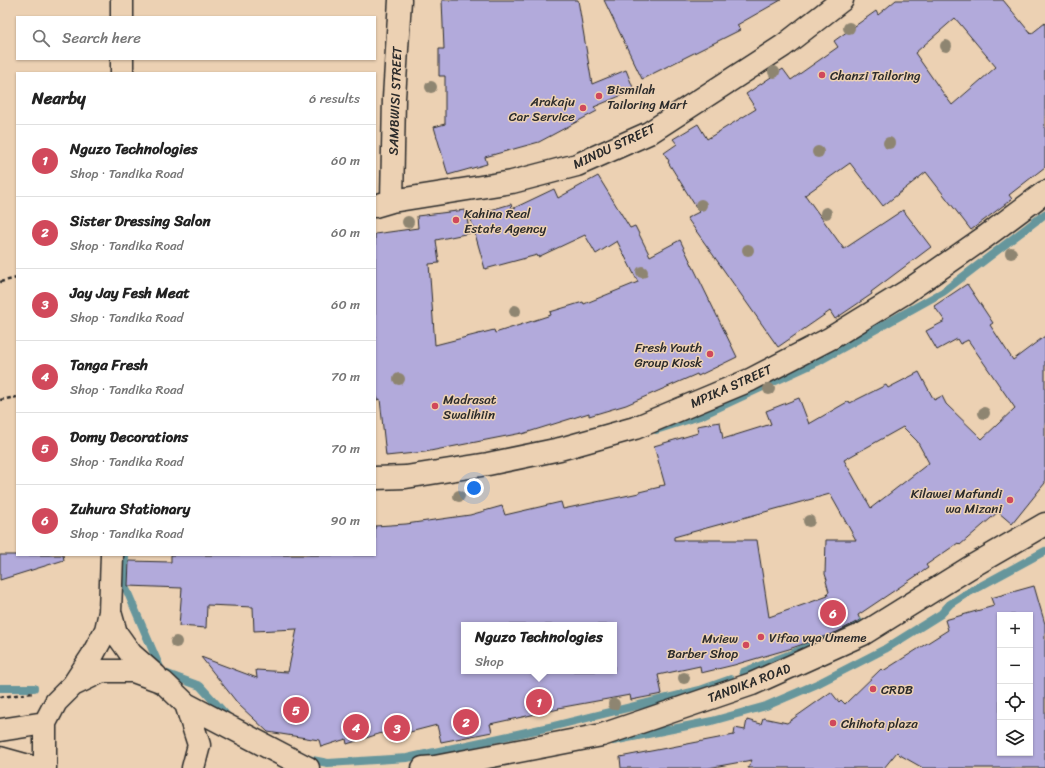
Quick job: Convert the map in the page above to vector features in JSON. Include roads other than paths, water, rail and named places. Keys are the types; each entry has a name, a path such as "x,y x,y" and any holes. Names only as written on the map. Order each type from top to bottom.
{"street":[{"path":"122,0 122,16"},
{"name":"SAMBWISI STREET","path":"384,204 394,98 400,0"},
{"name":"MINDU STREET","path":"384,204 512,182 577,165 649,133 783,46 842,0"},
{"path":"122,60 122,72"},
{"name":"MPIKA STREET","path":"376,478 406,477 480,466 560,449 635,428 750,380 831,338 906,292 985,237 1045,192"},
{"name":"TANDIKA ROAD","path":"423,768 602,735 752,684 863,634 969,568 1045,524"},
{"path":"45,768 46,724 56,702 73,685 92,656 106,630 110,612 112,556"},
{"path":"110,612 116,633 131,654 186,704 308,768"},
{"path":"73,685 102,672 110,671 133,671 163,682"},
{"path":"186,704 199,745 193,768"},
{"path":"0,730 46,724"},
{"path":"0,758 36,768"}],"waterway":[{"path":"656,430 700,416 819,361 943,292 1045,214"},
{"path":"613,741 712,721 766,706 817,684 885,649 941,614 950,604 964,595 1045,551"},
{"path":"125,556 124,584 162,672 200,686 229,718"},
{"path":"743,672 791,654 859,622"},
{"path":"307,759 328,763 407,758 554,726 700,690 731,679"},
{"path":"0,688 34,688"}],"place":[{"name":"Chanzi Tailoring","path":"822,75"},
{"name":"Bismilah Tailoring Mart","path":"599,96"},
{"name":"Arakaju Car Service","path":"583,108"},
{"name":"Kahina Real Estate Agency","path":"456,220"},
{"name":"Fresh Youth Group Kiosk","path":"710,354"},
{"name":"Madrasat Swalihiin","path":"435,406"},
{"name":"Kilawei Mafundi wa Mizani","path":"1010,500"},
{"name":"Zuhura Stationary","path":"833,613"},
{"name":"Vifaa vya Umeme","path":"761,637"},
{"name":"Mview Barber Shop","path":"746,645"},
{"name":"CRDB","path":"873,689"},
{"name":"Nguzo Technologies","path":"539,702"},
{"name":"Domy Decorations","path":"296,710"},
{"name":"Sister Dressing Salon","path":"466,722"},
{"name":"Chihota plaza","path":"833,723"},
{"name":"Tanga Fresh","path":"356,727"},
{"name":"Jay Jay Fesh Meat","path":"397,728"}]}
